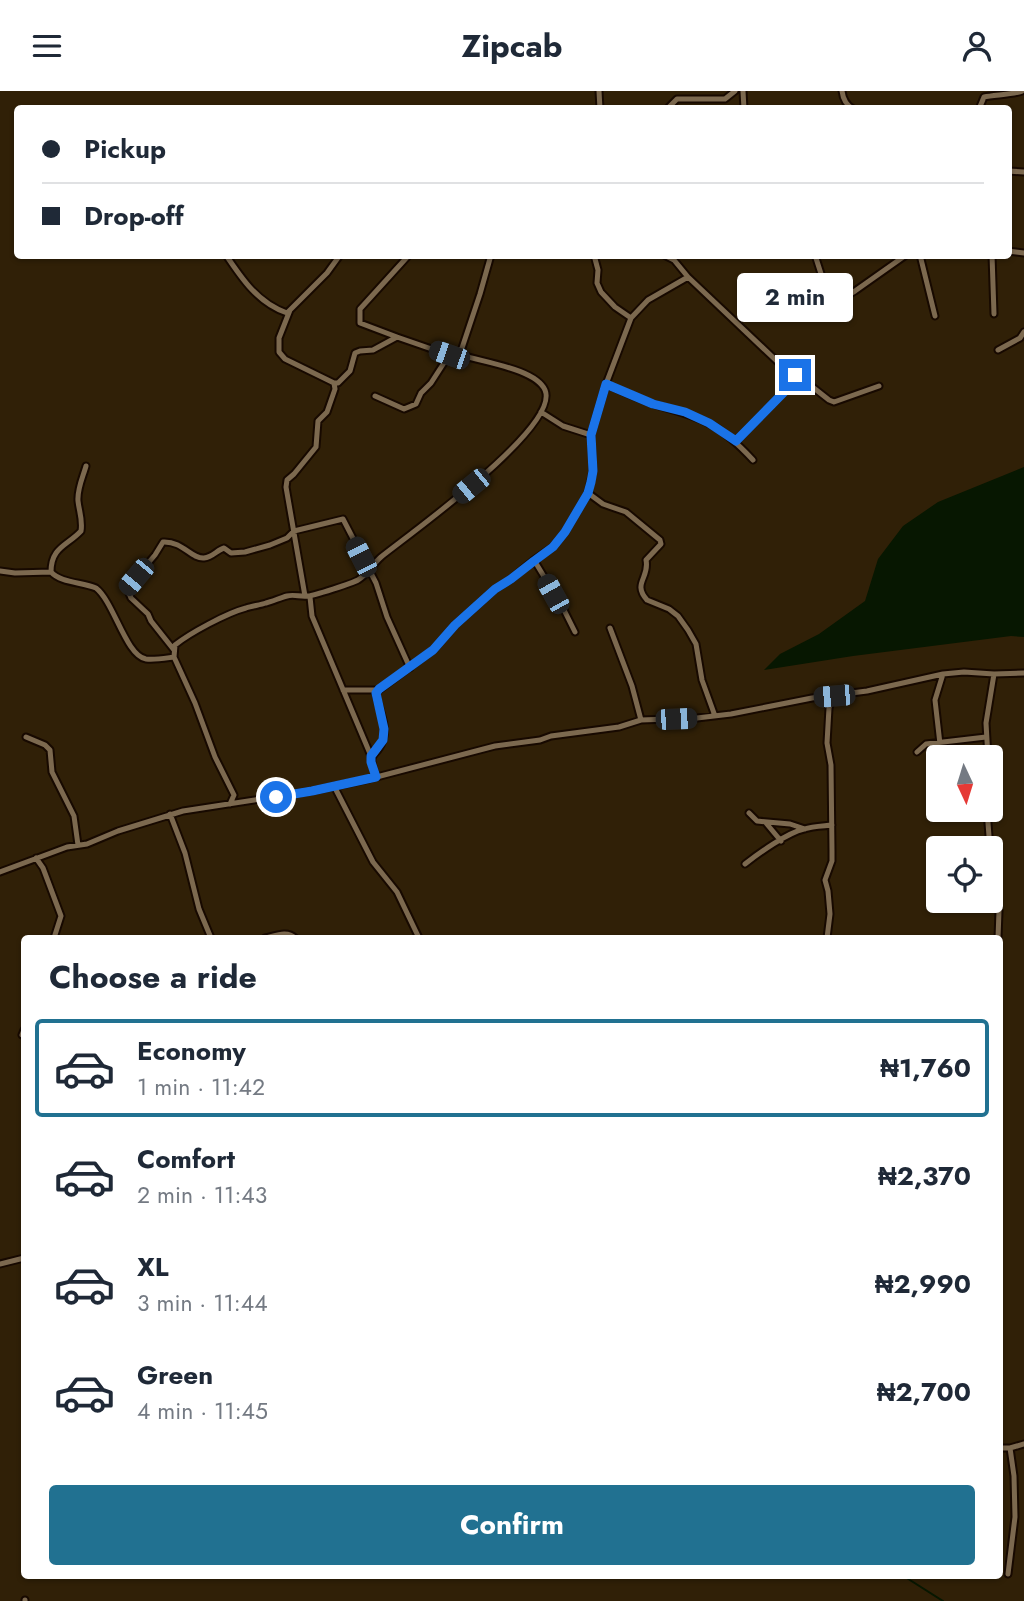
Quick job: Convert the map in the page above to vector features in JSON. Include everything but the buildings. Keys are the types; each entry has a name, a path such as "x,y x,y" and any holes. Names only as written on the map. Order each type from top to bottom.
{"street":[{"path":"671,105 677,99 725,99 735,91"},
{"path":"983,94 1017,94 1023,91"},
{"path":"229,259 256,294 271,306 287,313 338,259"},
{"path":"174,653 175,645 185,638 243,608 288,596 307,596 358,580 379,559 491,470 522,438 541,412 546,395 544,388 533,377 458,355 449,355 360,323 360,309 405,259"},
{"path":"458,355 477,305 490,259"},
{"path":"595,259 597,283 601,292 615,307 631,318"},
{"path":"672,259 782,366 810,384 828,401 834,402 879,386"},
{"path":"816,259 823,280 831,292 839,297 855,291 899,259"},
{"path":"921,259 935,316"},
{"path":"992,259 993,314"},
{"path":"371,756 383,740 382,716 376,693 379,689 433,650 455,625 495,589 553,547 565,532 588,493 593,471 591,435 606,384 631,318 648,300 688,277"},
{"path":"290,310 279,338 279,352 285,359 334,383 338,383 350,371 355,353 373,351 397,337"},
{"path":"998,350 1020,338 1024,332"},
{"path":"374,396 410,408 416,404 449,355"},
{"path":"736,441 787,389 795,375"},
{"path":"334,383 335,389 327,412 318,422 316,447 287,480 286,487 312,616 371,756 376,777"},
{"path":"606,384 709,423 736,441 753,460"},
{"path":"541,412 563,426 591,435"},
{"path":"86,466 78,492 81,531 55,553 52,558 52,575 92,586 100,591 128,644 142,658 174,653"},
{"path":"588,493 603,504 626,512 660,540 661,544 646,560 647,566 640,590 647,600 662,605 678,616 696,644 702,680 715,716"},
{"path":"230,803 233,795 174,653 148,614 131,598 127,588 163,542 172,541 203,558 225,548 231,553 237,553 270,545 287,538 294,531 343,519 376,583 387,617 410,668"},
{"path":"534,561 575,632"},
{"path":"0,571 51,572"},
{"path":"610,628 632,686 641,720"},
{"path":"0,872 66,847 93,842 170,814 195,808 293,795 495,746 603,730 641,720 715,716 757,710 812,698 867,691 943,674 1024,673"},
{"path":"940,744 935,700 943,674"},
{"path":"987,745 986,723 994,674"},
{"path":"343,690 379,689"},
{"path":"827,935 830,913 825,880 832,861 832,825 831,765 827,743 829,708 834,696"},
{"path":"26,737 50,750 52,772 74,816 78,845"},
{"path":"917,752 926,744 986,737"},
{"path":"334,786 373,862 397,892 418,935"},
{"path":"749,813 757,821 790,824 804,829"},
{"path":"170,814 185,853 199,909 210,935"},
{"path":"766,823 781,841"},
{"path":"745,864 793,833 832,825"},
{"path":"36,858 43,868 61,916 55,935"},
{"path":"998,935 999,913"},
{"path":"0,1263 21,1259"},
{"path":"1003,1448 1024,1444"},
{"path":"1008,1574 1015,1517 1010,1448"}],"shaded area":[{"path":"1024,467 1024,637 1011,636 853,656 764,670 780,654 819,634 865,601 878,559 903,526 938,502"}],"waterway":[{"path":"908,1579 943,1601"}],"route":[{"path":"276,797 376,777 371,756 383,740 384,729 376,693 433,650 455,625 495,589 553,547 565,532 588,493 593,471 591,435 606,384 653,404 685,412 709,423 736,441 787,389 795,375"}]}
